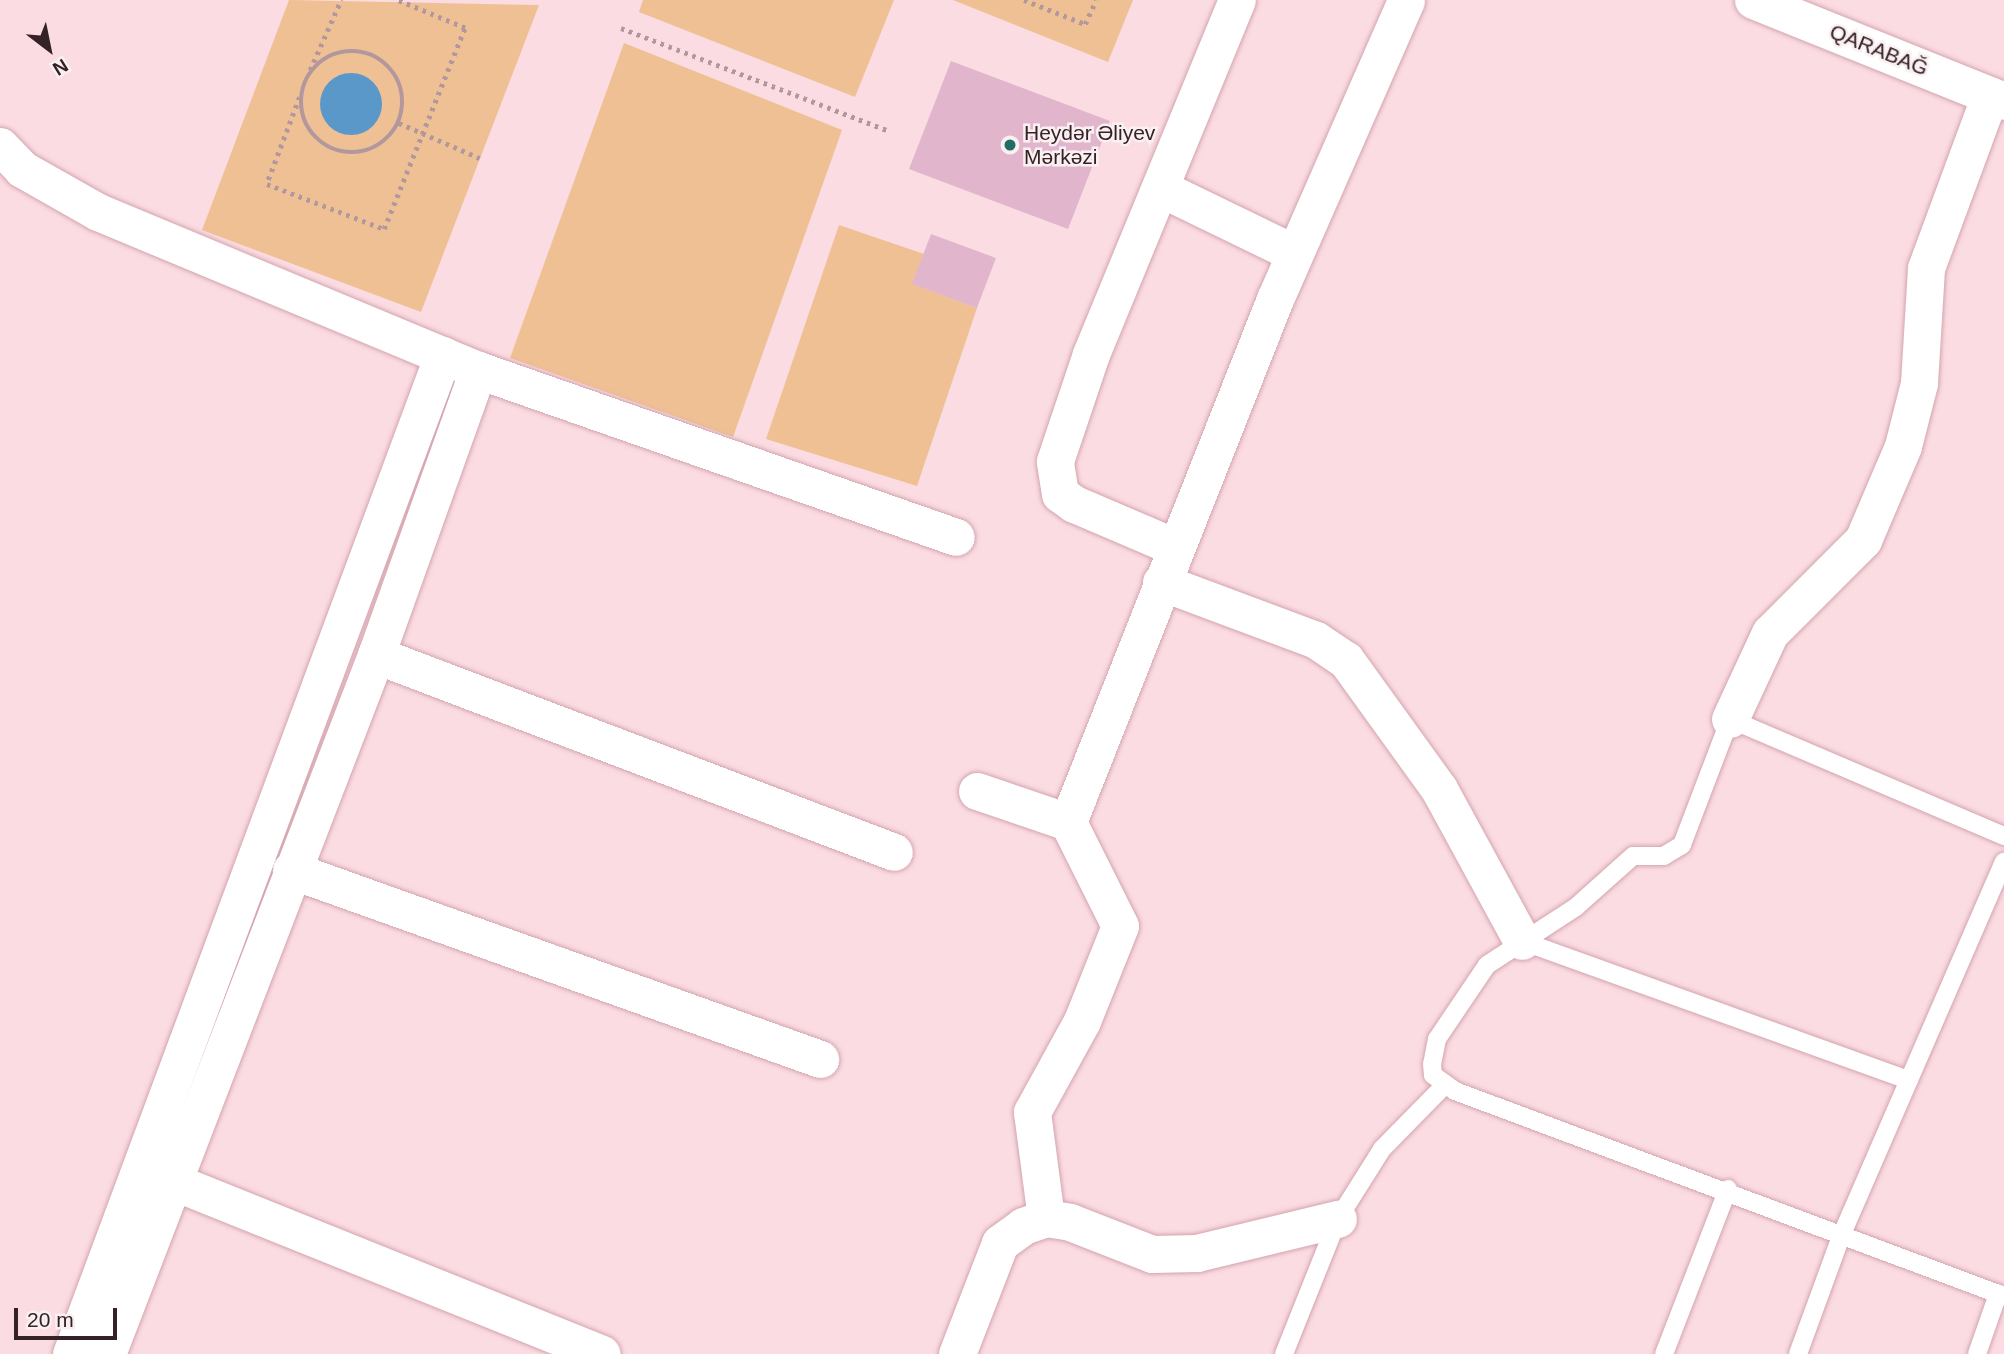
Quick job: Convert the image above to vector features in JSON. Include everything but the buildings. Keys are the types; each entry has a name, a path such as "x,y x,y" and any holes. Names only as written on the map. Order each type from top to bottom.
{"street":[{"path":"1175,547 1074,505 1055,481 1055,461 1091,354 1237,0"},
{"path":"1068,822 1161,582 1294,253 1406,0"},
{"name":"QARABAĞ","path":"1753,0 1810,10 1997,98"},
{"path":"1730,719 1770,633 1863,540 1903,446 1919,383 1926,268 1997,98"},
{"path":"0,146 22,169 98,212 478,370 956,537"},
{"path":"1160,188 1294,253"},
{"path":"71,1354 443,355"},
{"path":"107,1354 291,870 376,655 478,370"},
{"path":"1161,582 1316,640 1346,660 1439,789 1522,941"},
{"path":"376,655 894,852"},
{"path":"977,791 1068,822 1120,926 1082,1021 1032,1112 1046,1218"},
{"path":"291,870 820,1059"},
{"path":"172,1181 602,1354"},
{"path":"957,1354 1000,1243 1046,1218 1152,1254 1197,1252 1338,1219"}],"lane":[{"path":"1977,1354 2001,1295 1728,1189 1444,1086 1432,1064 1437,1039 1487,965 1576,907 1633,856 1664,856 1682,845 1730,719 2004,836"},
{"path":"1798,1354 1842,1234 2004,862"},
{"path":"1522,941 1909,1080"},
{"path":"1284,1354 1338,1219 1382,1149 1444,1086"},
{"path":"1664,1354 1728,1189"}],"path":[{"path":"341,0 310,71 267,184 384,229 425,134 465,28 397,0"},
{"path":"1024,0 1085,24 1096,0"},
{"path":"621,28 887,130"},
{"path":"300,97 304,124 321,144 347,154 374,150 399,123 404,107 400,80 383,60 358,50 331,54 310,71"},
{"path":"399,123 480,158"}],"shaded area":[{"path":"289,0 539,5 421,312 202,230"},
{"path":"643,0 894,0 855,97 639,12"},
{"path":"953,0 1133,0 1108,62"},
{"path":"624,43 842,130 733,437 510,358"},
{"path":"839,225 924,254 913,284 977,308 917,486 766,439"}],"water":[{"path":"351,73 363,75 373,82 380,92 380,116 373,126 363,133 351,135 339,133 329,126 322,116 320,104 322,92 329,82 339,75"}],"place":[{"name":"Heydər Əliyev Mərkəzi","path":"1010,145"}]}
